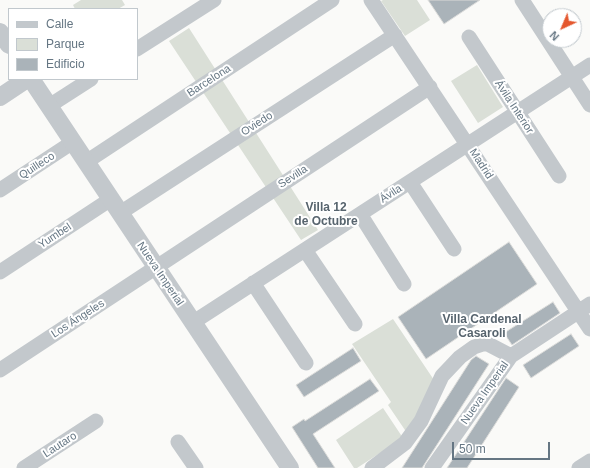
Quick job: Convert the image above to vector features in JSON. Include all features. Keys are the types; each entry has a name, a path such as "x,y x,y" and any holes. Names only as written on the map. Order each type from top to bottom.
{"street":[{"path":"138,49 214,0"},
{"name":"Barcelona","path":"86,162 332,0"},
{"name":"Madrid","path":"372,0 468,145 584,308 590,329"},
{"path":"522,0 590,105"},
{"path":"0,32 8,44"},
{"name":"Oviedo","path":"115,206 395,35"},
{"name":"Ávila Interior","path":"469,37 559,176"},
{"name":"Ávila","path":"192,323 590,65"},
{"path":"0,97 26,80"},
{"name":"Nueva Imperial","path":"32,80 192,323 290,468"},
{"path":"50,106 89,80"},
{"name":"Sevilla","path":"156,267 430,87"},
{"name":"Quilleco","path":"0,190 73,142"},
{"path":"410,182 454,249"},
{"name":"Yumbel","path":"0,272 115,206"},
{"path":"360,214 404,284"},
{"path":"305,250 355,324"},
{"name":"Los Ángeles","path":"0,370 156,267"},
{"path":"253,283 306,362"},
{"name":"Nueva Imperial","path":"432,468 511,356 584,308"},
{"name":"Nueva Imperial","path":"372,468 391,463 421,421 440,380 453,362 474,346 483,344 488,344 511,356"},
{"name":"Lautaro","path":"24,468 96,421"},
{"path":"178,442 196,468"},
{"path":"579,468 590,461"}],"green space":[{"path":"81,0 122,0 125,5 120,8 74,8 73,5"},
{"path":"417,0 430,20 405,36 381,1"},
{"path":"189,28 318,230 301,240 169,41"},
{"path":"477,65 503,107 478,123 451,81"},
{"path":"393,319 434,380 407,433 388,405 391,402 352,344"},
{"path":"383,408 403,438 357,468 354,468 336,440"}],"building":[{"path":"428,0 480,0 444,24"},
{"path":"509,242 537,284 426,359 398,317"},
{"path":"553,302 560,313 512,345 504,333"},
{"path":"571,334 579,346 531,378 523,365"},
{"path":"353,348 361,361 304,397 296,385"},
{"path":"476,356 489,364 422,468 402,468 471,360"},
{"path":"506,378 519,387 467,468 447,468"},
{"path":"370,379 379,391 313,434 335,468 318,468 292,427 304,419 305,421"}],"district":[{"name":"Villa 12 de Octubre","path":"326,215"},
{"name":"Villa Cardenal Casaroli","path":"482,327"}]}
